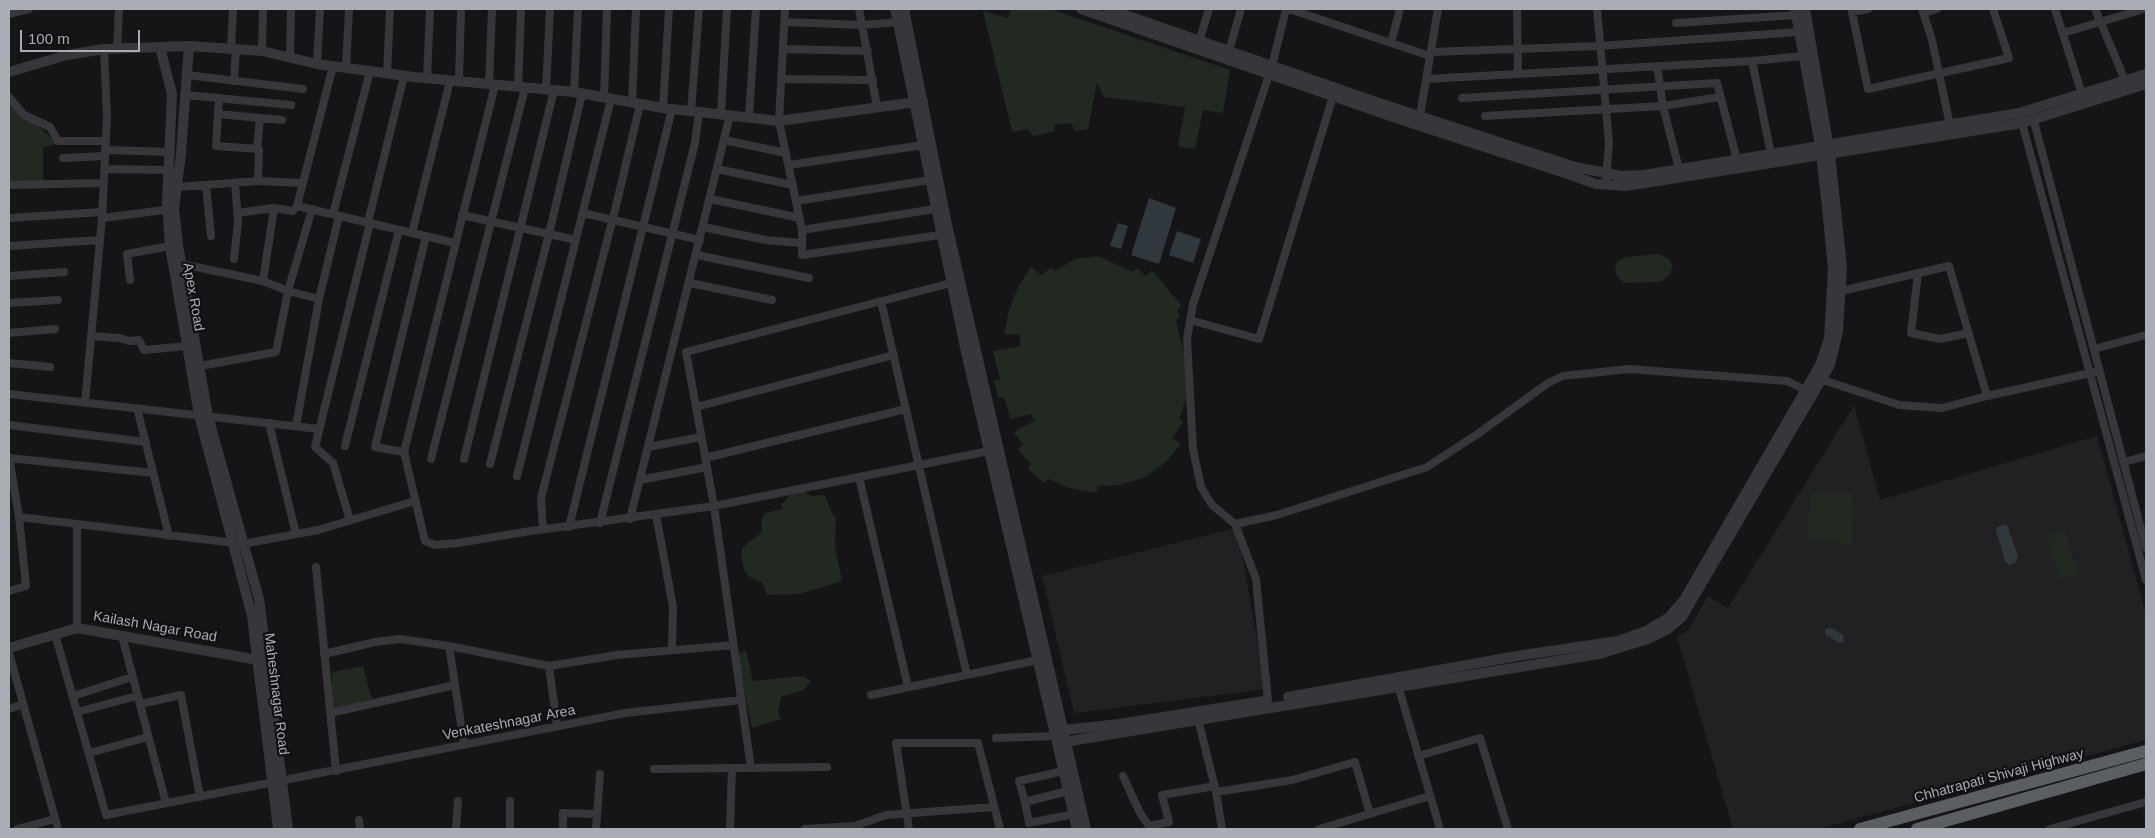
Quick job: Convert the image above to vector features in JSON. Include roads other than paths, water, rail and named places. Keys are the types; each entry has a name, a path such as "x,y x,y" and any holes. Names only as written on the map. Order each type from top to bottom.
{"highway":[{"name":"Chhatrapati Shivaji Highway","path":"1860,829 2146,752"},
{"name":"Chhatrapati Shivaji Highway","path":"1917,829 1946,826 2146,764"}],"street":[{"path":"9,14 29,9"},
{"path":"117,49 119,9"},
{"path":"233,9 234,80"},
{"path":"262,51 263,9"},
{"path":"290,58 292,9"},
{"path":"317,64 320,9"},
{"path":"346,68 349,9"},
{"path":"387,74 390,9"},
{"path":"427,79 430,9"},
{"path":"412,233 454,81 461,9"},
{"path":"492,9 492,85 404,452 425,541 435,545 714,506 994,450"},
{"path":"432,460 492,222 521,87 521,9"},
{"path":"464,459 550,90 550,9"},
{"path":"490,464 549,234 578,93 578,9"},
{"path":"518,476 583,213 608,98 608,9"},
{"path":"543,530 541,498 612,220 636,103 636,9"},
{"path":"569,527 643,227 667,109 669,9"},
{"path":"600,523 695,143 699,9"},
{"path":"630,518 697,255 724,140 727,9"},
{"path":"749,117 756,9"},
{"path":"785,9 779,121 800,218 802,255 940,235"},
{"path":"859,9 877,107"},
{"path":"895,9 946,220 1038,660 1086,829"},
{"path":"904,9 919,102 923,145 940,235 994,450 1059,736 1064,771 1077,829"},
{"path":"1082,9 1198,44 1229,51 1271,70"},
{"path":"1108,9 1198,44 1596,184 1606,179 1621,176 1644,175 1771,154 1825,150 2021,118 2031,110 2146,74"},
{"path":"1198,44 1209,9"},
{"path":"1229,51 1241,9"},
{"path":"1268,701 1256,579 1235,524 1212,505 1201,487 1193,440 1187,339 1193,304 1271,70 1287,9 1431,54 1599,46 1799,32"},
{"path":"1391,43 1400,9"},
{"path":"1419,121 1438,9"},
{"path":"1517,9 1518,74"},
{"path":"1597,9 1608,143 1606,179"},
{"path":"1868,9 1852,11 1868,89 2009,58 1993,9"},
{"path":"1937,9 1923,11 1940,74 1950,125"},
{"path":"2055,9 2082,94"},
{"path":"2095,9 2125,80"},
{"path":"2063,33 2144,9"},
{"path":"1676,23 1798,11"},
{"path":"1059,736 1119,724 1397,682 1506,671 1619,645 1668,629 1682,617 1817,378 1829,339 1833,270 1825,150 1799,32 1798,11"},
{"path":"1798,11 1825,150 1842,267 1838,331 1830,365 1817,378"},
{"path":"785,22 862,25 898,22"},
{"path":"9,72 67,55 104,49 189,46 262,51 317,64 370,72 578,93 667,109 779,121 919,102"},
{"name":"Apex Road","path":"189,46 177,187 171,209 200,366 203,416"},
{"name":"Apex Road","path":"160,47 171,83 170,246 203,416 239,546"},
{"path":"85,402 104,183 104,49"},
{"path":"783,49 868,51"},
{"path":"1427,79 1752,61 1804,56"},
{"path":"1752,61 1771,154"},
{"path":"238,212 274,208 293,212 297,206 332,66"},
{"path":"1657,66 1663,106 1679,169"},
{"path":"296,426 336,215 370,72"},
{"path":"187,75 303,89"},
{"path":"350,520 333,462 315,447 404,76"},
{"path":"782,79 873,80"},
{"path":"1462,98 1717,83 1737,160"},
{"path":"1606,179 1626,186 1666,181 1950,125 2021,118 2034,120 2146,84"},
{"path":"1190,320 1258,339 1335,92"},
{"path":"185,95 292,106"},
{"path":"1485,116 1663,106 1720,97"},
{"path":"9,98 24,115 50,127 58,141 105,141"},
{"path":"219,98 216,146 257,149"},
{"path":"2031,110 2124,462 2143,520 2146,548"},
{"path":"218,114 282,120"},
{"path":"258,181 259,149 257,149 260,118"},
{"path":"2021,118 2146,580"},
{"path":"724,140 786,153"},
{"path":"789,165 923,145"},
{"path":"63,158 105,153 171,152"},
{"path":"104,169 169,170"},
{"path":"717,169 793,185"},
{"path":"796,201 930,180"},
{"path":"177,187 258,181 302,183"},
{"path":"9,185 104,183"},
{"path":"234,259 238,212 235,183"},
{"path":"206,185 211,236"},
{"path":"710,199 800,218"},
{"path":"297,206 455,243"},
{"path":"263,281 274,208"},
{"path":"9,218 102,215 171,209"},
{"path":"200,366 276,352 288,292 312,209"},
{"path":"802,230 935,209"},
{"path":"583,213 700,240"},
{"path":"462,216 576,240"},
{"path":"703,227 766,240 800,243"},
{"path":"345,446 399,230"},
{"path":"404,452 375,447 426,236"},
{"path":"9,246 100,240"},
{"path":"130,280 127,254 170,246"},
{"path":"697,255 809,278"},
{"path":"182,264 263,281 288,292 319,299"},
{"path":"1841,291 1949,266 1987,396"},
{"path":"9,276 64,272"},
{"path":"1918,273 1910,333 1940,339 1969,333"},
{"path":"690,283 772,300"},
{"path":"751,768 714,506 686,352 951,283"},
{"path":"9,304 58,300"},
{"path":"881,301 967,675"},
{"path":"9,333 55,329"},
{"path":"2094,349 2146,335"},
{"path":"92,336 119,338 129,341 139,340 144,350 188,346"},
{"path":"696,407 894,355"},
{"path":"9,363 50,367"},
{"path":"1235,524 1277,515 1427,467 1479,433 1548,383 1563,376 1629,369 1787,381 1810,390"},
{"path":"1817,378 1898,405 1942,408 1987,396 2100,372"},
{"path":"9,394 319,429"},
{"path":"137,408 169,536"},
{"path":"705,458 906,409"},
{"path":"269,423 296,534"},
{"path":"9,425 146,442"},
{"path":"648,447 701,437"},
{"path":"2124,462 2146,456"},
{"path":"9,592 26,586 20,518 9,457 154,473"},
{"path":"640,480 706,467"},
{"path":"859,477 908,687"},
{"path":"20,518 77,528 169,536 239,546 296,534 415,501"},
{"path":"9,508 18,507"},
{"path":"656,515 673,607 672,650"},
{"path":"2131,524 2143,520"},
{"path":"77,528 77,628"},
{"name":"Maheshnagar Road","path":"239,546 244,564 259,599 263,660 278,782 288,829"},
{"path":"316,567 336,770"},
{"name":"Kailash Nagar Road","path":"9,648 77,628 263,660"},
{"path":"55,634 89,753 148,736"},
{"path":"122,636 166,804"},
{"path":"324,654 376,642 400,639 449,646 549,666 672,650 733,645"},
{"path":"449,646 464,744"},
{"path":"9,653 58,829"},
{"path":"871,695 1038,660"},
{"path":"549,666 557,726"},
{"path":"73,696 132,677"},
{"path":"996,738 1059,736 1198,719 1397,682"},
{"path":"1397,682 1440,829"},
{"path":"330,713 455,685"},
{"path":"140,704 181,695 200,797"},
{"path":"77,712 137,696"},
{"name":"Venkateshnagar Area","path":"89,753 106,815 625,713 741,700"},
{"path":"9,709 23,704"},
{"path":"1198,719 1216,789 1222,829"},
{"path":"1418,756 1480,738 1508,829"},
{"path":"909,829 896,743 978,744 1000,829"},
{"path":"1123,776 1140,813 1149,826 1169,822 1162,795 1292,780 1355,762 1370,814"},
{"path":"654,769 827,767"},
{"path":"730,829 732,768"},
{"path":"1064,771 1019,782 1028,823 1074,814"},
{"path":"596,829 600,774"},
{"name":"Maheshnagar Road","path":"278,782 278,829"},
{"path":"1024,802 1068,791"},
{"path":"1319,829 1338,826 1430,796"},
{"path":"456,829 458,801"},
{"path":"510,801 510,829"},
{"path":"2050,829 2146,802"},
{"path":"805,829 855,826 886,814 994,807"},
{"path":"1942,808 1946,826"},
{"path":"562,829 563,813 596,814"},
{"path":"17,829 55,819"},
{"path":"359,820 360,829"}]}
